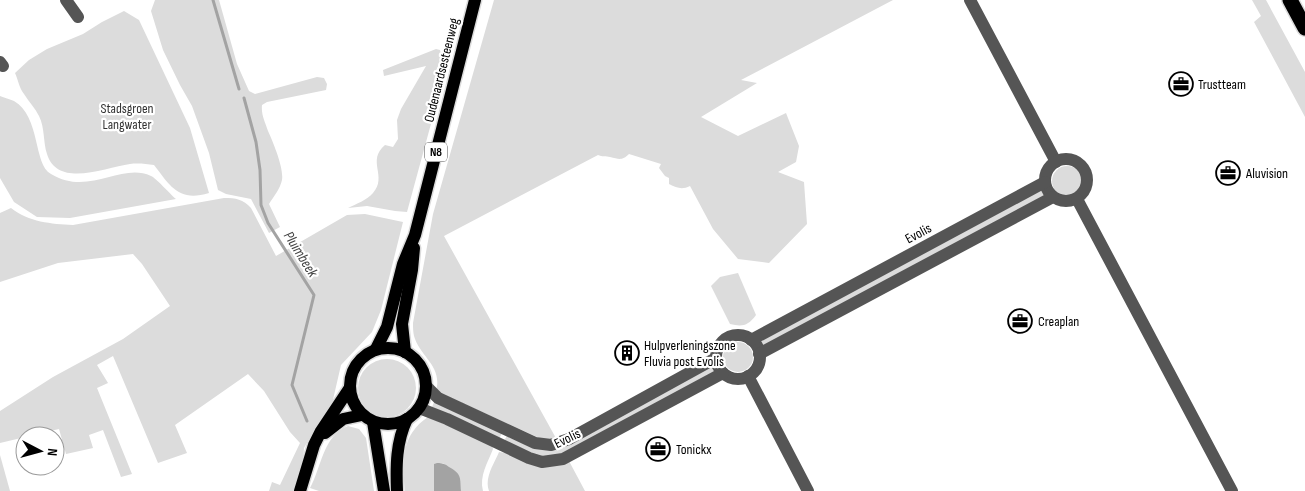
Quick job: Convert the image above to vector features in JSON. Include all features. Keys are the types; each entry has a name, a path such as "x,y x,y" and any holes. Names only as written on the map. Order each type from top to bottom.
{"highway":[{"path":"1290,0 1305,28"}],"main road":[{"name":"Oudenaardsesteenweg","path":"376,349 387,327 403,264 415,235 475,0"},
{"name":"Oudenaardsesteenweg","path":"405,352 402,324 412,270 415,235"},
{"path":"376,349 391,348 405,352 414,358 425,375 425,395 419,408 407,420 402,430 398,451 397,491"},
{"name":"N8","path":"300,491 314,445 349,389 353,369 367,354 376,349"},
{"path":"349,389 352,400 362,415 373,422 391,425 407,420"},
{"name":"N8","path":"314,445 336,423 343,419 362,415"},
{"path":"373,422 384,491"}],"street":[{"path":"66,0 78,17"},
{"path":"970,0 1056,162"},
{"path":"1071,159 1084,168 1087,173 1088,184 1083,194 1077,199 1063,202 1053,197 1048,191 1045,182 1049,168 1056,162 1071,159"},
{"name":"Evolis","path":"752,340 1045,182"},
{"path":"759,354 1053,197"},
{"path":"1077,199 1232,491"},
{"path":"740,335 752,340 758,348 759,354 757,366 748,376 738,378 723,373 719,369 716,358 718,346 727,337 740,335"},
{"name":"Evolis","path":"426,386 438,398 535,443 550,445 585,431 716,358"},
{"name":"Evolis","path":"419,408 447,419 529,458 550,462 563,459 723,373"},
{"path":"748,376 808,491"}],"green space":[{"path":"155,0 219,0 237,64 249,91 255,94 317,77 324,78 327,84 326,90 267,102 262,105 262,112 278,155 282,175 280,186 269,204 280,227 269,233 251,199 226,194 218,190 209,153 192,106 163,50 151,11"},
{"path":"494,0 893,0 741,80 757,83 701,117 738,136 786,113 799,146 796,162 778,172 804,182 807,224 769,263 738,259 713,229 690,186 680,188 669,184 669,178 659,168 661,164 629,154 620,159 598,155 444,236 557,440 548,442 436,391 437,382 434,368 417,343 413,333 413,323 433,214"},
{"path":"1252,0 1266,0 1305,72 1305,117 1254,22 1261,16"},
{"name":"Stadsgroen Langwater","path":"124,11 139,20 190,128 209,193 190,196 177,191 154,165 130,164 84,173 72,173 61,171 53,165 47,154 41,121 36,110 22,92 15,73 29,60 47,49 83,34"},
{"path":"436,49 440,50 441,56 435,73 444,76 407,212 367,206 348,208 368,198 377,187 379,181 377,157 385,145 393,147 398,139 397,120 401,109 426,66 384,76 383,70"},
{"path":"0,96 14,101 23,108 33,128 41,161 45,169 51,174 65,180 78,182 128,173 140,173 153,177 176,199 70,218 37,217 14,202 0,178"},
{"path":"1067,166 1077,171 1082,181 1077,191 1067,196 1057,191 1052,181 1057,171"},
{"path":"1042,188 1047,196 762,349 757,341"},
{"path":"232,198 245,203 251,208 276,256 347,215 365,214 403,222 381,310 372,332 341,365 332,404 320,420 304,448 303,463 296,491 269,491 272,482 280,485 300,443 290,432 264,391 248,374 175,425 187,453 158,463 113,356 97,365 108,383 97,388 132,474 121,477 103,430 89,435 93,448 66,454 65,426 15,426 15,439 0,443 0,411 53,377 123,339 170,306 142,264 133,254 58,263 0,282 0,213 11,208 33,219 48,223 73,225"},
{"path":"738,273 756,315 747,323 741,325 730,324 711,286 720,277"},
{"path":"738,342 748,347 753,357 748,367 738,372 728,367 723,357 728,347"},
{"path":"387,359 398,361 411,372 416,388 414,399 403,412 387,417 376,415 363,404 358,388 360,377 371,364"},
{"path":"713,364 718,372 568,453 544,458 503,442 507,436 537,448"},
{"path":"435,400 503,432 498,440 432,407"},
{"path":"428,417 492,445 493,449 482,480 483,491 461,491 443,463 434,464 434,491 405,491 405,449 413,432"},
{"path":"348,426 359,429 366,438 374,491 319,491 310,488 328,445 340,430"},
{"path":"499,452 569,461 585,491 489,491 489,476"},
{"path":"0,455 10,491 0,491"}],"shaded area":[{"path":"434,464 445,464 456,472 460,477 461,491 434,491"}],"waterway":[{"name":"Pluimbeek","path":"213,0 239,89"},
{"name":"Pluimbeek","path":"244,98 256,142 260,170 261,205 268,223 314,295 292,385 307,421"}],"place":[{"name":"Trustteam","path":"1181,84"},
{"name":"Aluvision","path":"1228,173"},
{"name":"Creaplan","path":"1020,321"},
{"name":"Hulpverleningszone Fluvia post Evolis","path":"627,353"},
{"name":"Tonickx","path":"658,449"}]}
